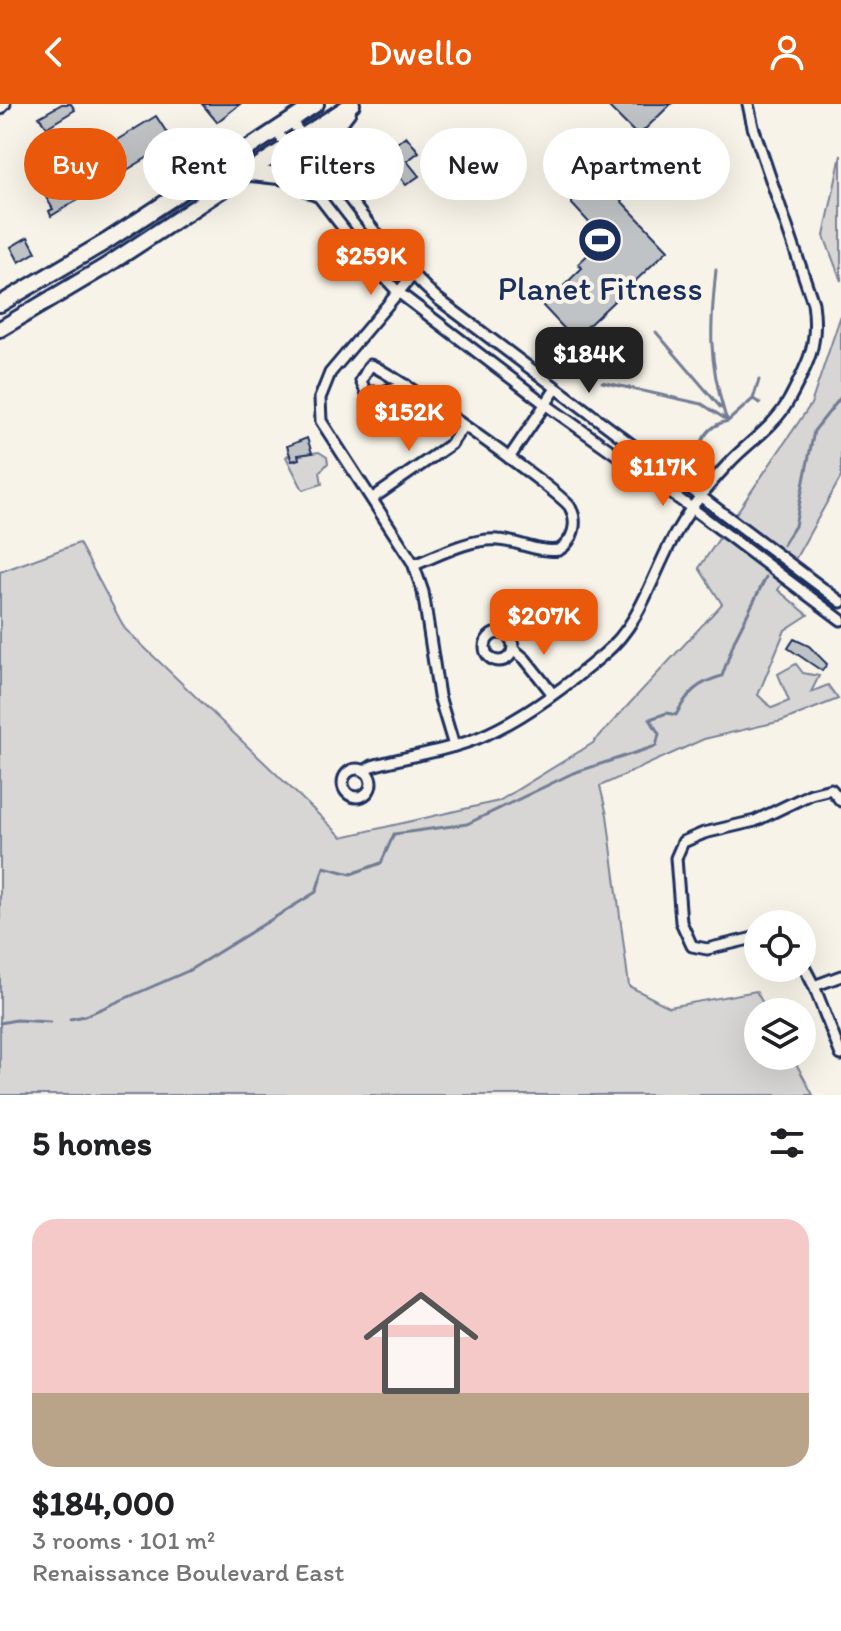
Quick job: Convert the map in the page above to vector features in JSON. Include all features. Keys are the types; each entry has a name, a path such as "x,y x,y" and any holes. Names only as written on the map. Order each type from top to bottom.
{"highway":[{"path":"281,128 316,104"},
{"path":"315,128 353,104"},
{"path":"335,128 353,104"},
{"path":"0,304 107,241 271,135"},
{"path":"0,329 209,200"}],"street":[{"path":"0,109 5,104"},
{"path":"364,771 383,763 454,746 503,726 552,693 621,638 647,597 673,538 693,509 729,463 787,404 814,346 816,327 813,303 748,104"},
{"path":"291,121 296,128"},
{"path":"321,200 364,255 398,292 545,404 693,509 841,620"},
{"path":"353,200 412,276 555,390 840,599 829,611"},
{"path":"412,276 330,373 320,398 321,421 414,565 423,592 439,696 454,746"},
{"path":"406,385 382,392 366,392 361,381 370,365 406,385 565,500 571,509 574,527 566,545 559,550 539,551 493,539 414,565"},
{"path":"509,458 555,390"},
{"path":"373,498 451,444 463,426"},
{"path":"513,649 552,693"},
{"path":"744,940 707,949 692,946 681,922 676,858 683,842 704,833 755,821 811,794 831,789 841,801"},
{"path":"814,986 841,976"},
{"path":"812,982 841,1055"}],"shaded area":[{"path":"841,155 841,281 824,236"},
{"path":"841,315 841,477 778,590 808,615 785,630 758,695 772,708 789,701 778,674 796,664 803,673 819,676 811,692 828,685 838,699 782,721 704,739 600,786 607,815 629,986 669,1007 756,991 760,998 744,998 744,1070 800,1070 813,1095 0,1095 0,572 79,543 125,629 342,837 499,801 593,743 722,604 699,568 811,404"},
{"path":"319,452 327,457 328,463 320,472 322,484 303,490 286,457 288,455 293,461 298,459 298,455"}],"building":[{"path":"62,104 71,104 75,110 49,128 39,117"},
{"path":"202,104 240,104 217,122"},
{"path":"606,104 671,104 646,128 630,128"},
{"path":"156,116 164,128 143,128 143,160 127,170 127,134"},
{"path":"406,136 419,152 407,161 419,176 406,185 404,182"},
{"path":"48,200 77,200 51,216 49,211 53,209"},
{"path":"572,200 620,200 668,250 574,339 543,306 582,268 578,264 596,247 597,231 572,204"},
{"path":"28,237 36,252 19,262 11,247"},
{"path":"307,438 312,453 298,455 299,459 292,461 287,446"},
{"path":"794,639 809,646 827,664 822,671 788,648"}],"waterway":[{"path":"716,270 712,343 725,415 728,421 753,399 760,403"},
{"path":"656,332 721,408"},
{"path":"753,399 759,380"},
{"path":"602,382 702,404 727,420"},
{"path":"783,545 795,526 814,431 841,397"},
{"path":"701,463 700,449 705,436 714,426 728,421"},
{"path":"70,1019 85,1016 188,971 316,892 324,867 351,874 381,863 394,834 467,824 573,773 656,746 659,734 650,719 667,713 676,715 694,690 722,676 735,639 766,577"},
{"path":"0,1023 16,1020 50,1022"}],"place":[{"name":"Planet Fitness","path":"600,240"}]}
